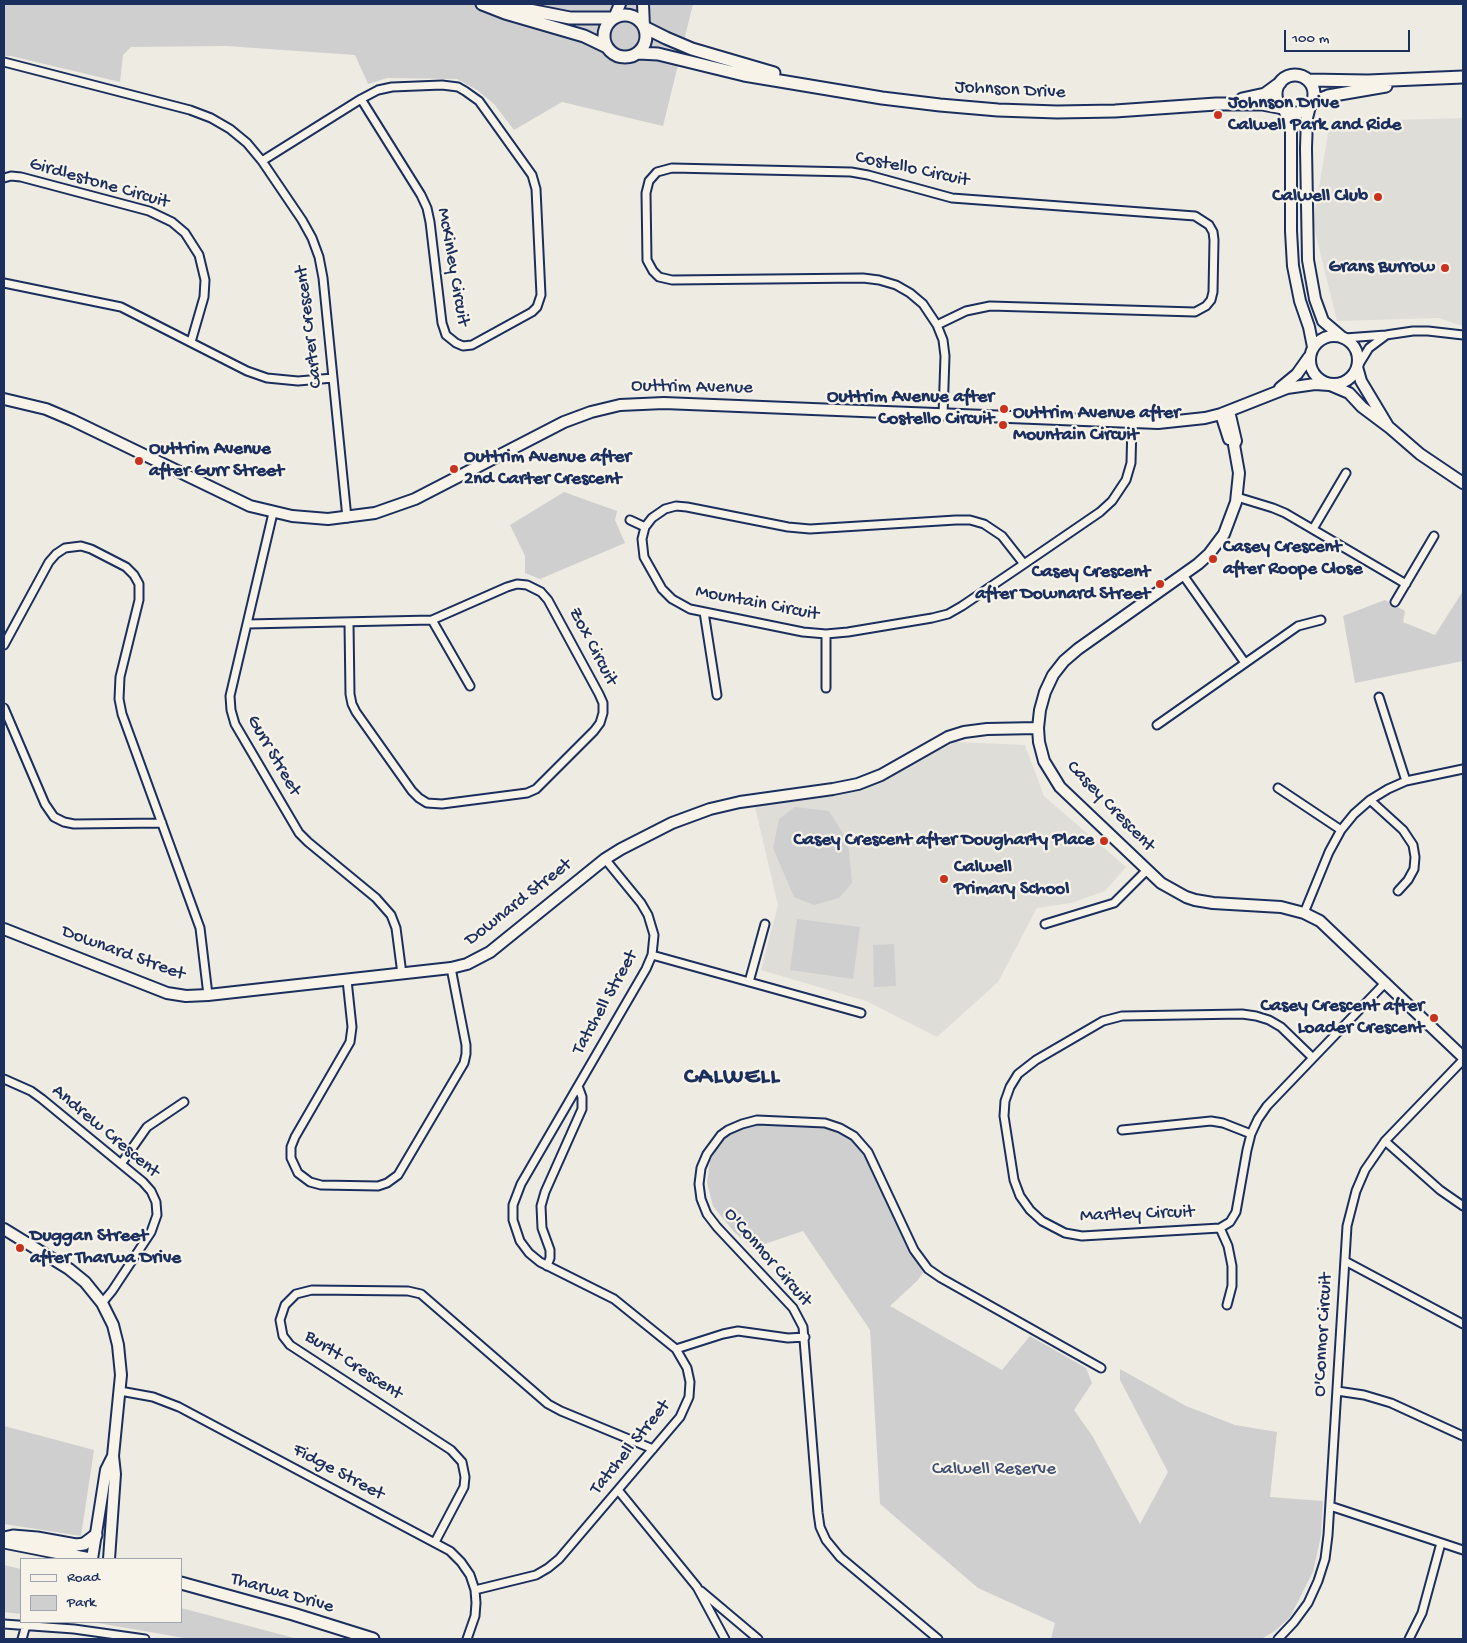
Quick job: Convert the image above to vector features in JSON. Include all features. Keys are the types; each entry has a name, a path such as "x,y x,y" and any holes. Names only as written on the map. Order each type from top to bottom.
{"main road":[{"path":"482,4 584,36 607,47"},
{"path":"497,4 570,18 632,16 640,21 644,27 646,40 642,49 633,56 623,57 613,54 604,41 606,25 614,18"},
{"name":"Johnson Drive","path":"644,27 692,49 749,65 804,84"},
{"name":"Johnson Drive","path":"638,53 658,54 729,72 882,98 940,105 998,110 1115,111 1216,104 1262,104 1284,109"},
{"path":"1440,78 1328,96 1296,113 1284,109 1277,98 1277,88 1280,83 1286,77 1295,75 1308,80 1368,81 1463,77"},
{"path":"1308,80 1314,88 1311,104"},
{"name":"Johnson Drive","path":"1216,104 1265,94 1280,83"},
{"path":"4,1538 13,1536 37,1538 76,1545 84,1544 96,1535"},
{"path":"4,1542 86,1558"},
{"name":"Tharwa Drive","path":"182,1583 293,1614 373,1639"}],"street":[{"path":"614,18 620,4"},
{"path":"643,4 644,27"},
{"name":"Carter Crescent","path":"4,62 181,108 211,118 230,129 247,143 262,161 302,220 316,248 323,278 347,518"},
{"name":"McKinley Circuit","path":"262,161 361,99 378,90 392,87 442,85 458,87 479,101 528,168 536,189 541,296 537,307 532,312 472,346 463,346 446,335 442,324 427,208 421,195 361,99"},
{"path":"1311,104 1307,118 1306,148 1308,260 1315,299 1323,320 1356,350 1357,366 1362,383 1390,428"},
{"path":"1284,109 1291,129 1293,266 1300,300 1310,327 1311,351 1309,360 1312,372 1319,380 1348,393 1366,411 1390,428 1420,454 1463,483"},
{"name":"Costello Circuit","path":"937,325 966,311 990,306 1196,312 1206,306 1211,300 1213,292 1213,232 1206,222 1195,216 952,198 868,174 851,172 672,168 656,172 649,181 646,193 647,260 659,277 672,280 863,278 880,280 896,285 910,293 923,304 937,325 943,340 946,356 943,415"},
{"name":"Girdlestone Circuit","path":"4,178 10,176 21,177 149,211 164,217 185,233 195,247 205,280 204,297 191,342"},
{"path":"4,283 122,307 247,371 267,378 298,381 333,378"},
{"path":"1311,351 1319,341 1329,336 1344,338 1420,331 1463,335"},
{"path":"1330,385 1345,382 1353,375 1369,348 1386,335"},
{"name":"Outtrim Avenue","path":"1273,393 1297,374 1305,365 1311,351"},
{"name":"Outtrim Avenue","path":"4,399 32,404 72,420 238,501 274,513 310,518 347,518 382,511 415,499 564,422 591,412 620,405 664,403 1132,423 1174,422 1225,412 1288,388 1315,384 1330,385"},
{"name":"Casey Crescent","path":"1225,412 1236,441 1234,445 1238,473 1237,496 1232,516 1218,542 1206,557 1085,644 1064,661 1053,675 1045,692 1038,728 1039,742 1044,761 1060,787 1168,888 1194,900 1281,907 1304,913 1327,927 1463,1058"},
{"name":"Mountain Circuit","path":"645,527 642,539 644,557 662,589 672,599 684,606 704,612 803,632 826,634 932,618 948,614 962,606 1100,512 1118,494 1126,480 1131,464 1132,423"},
{"path":"1314,529 1346,473"},
{"path":"1237,496 1273,508 1314,529 1406,584"},
{"path":"630,520 645,527 656,514 676,506 788,527 810,529 970,520 984,524 1002,536 1024,564"},
{"name":"Gurr Street","path":"274,513 230,696 230,710 234,724 299,833 387,908 396,928 402,974"},
{"path":"1395,602 1434,536"},
{"path":"4,645 50,562 56,554 65,548 76,546 91,549 126,567 134,575 138,584 139,600 120,677 119,699 122,714 200,928 208,996"},
{"path":"1183,575 1245,663"},
{"name":"Zox Circuit","path":"247,624 432,620 507,587 517,584 532,586 548,600 599,694 603,703 600,723 536,788 522,794 442,804 427,803 418,798 412,791 352,704 350,694 349,623"},
{"path":"704,612 717,695"},
{"path":"432,620 470,686"},
{"path":"1157,725 1298,626 1321,620"},
{"path":"826,634 826,688"},
{"path":"1379,697 1406,781"},
{"path":"4,708 45,804 54,817 74,824 162,823"},
{"name":"Downard Street","path":"4,929 167,992 186,996 208,996 451,968 475,960 490,952 605,859 660,829 710,809 758,798 858,784 881,775 948,737 964,732 987,729 1038,728"},
{"path":"1304,913 1329,852 1341,830 1354,814 1370,800 1406,781 1463,769"},
{"path":"1278,788 1341,830"},
{"path":"1370,800 1403,830 1413,845 1414,869 1408,880 1398,891"},
{"name":"Tatchell Street","path":"475,1590 529,1577 548,1568 559,1559 680,1417 689,1397 690,1382 687,1368 676,1349 614,1299 547,1266 528,1253 520,1241 513,1220 513,1205 521,1184 646,969 652,955 654,935 648,915 641,903 605,859"},
{"path":"1045,924 1114,904 1147,870"},
{"path":"749,982 765,924"},
{"path":"652,955 861,1013"},
{"path":"347,980 352,1027 350,1042 295,1137 291,1147 291,1158 298,1173 310,1182 321,1185 378,1186 387,1183 398,1174 464,1063 466,1045 451,968"},
{"name":"Martley Circuit","path":"1313,1058 1281,1027 1269,1020 1256,1016 1242,1014 1122,1016 1103,1021 1036,1060 1018,1074 1010,1087 1005,1101 1004,1116 1014,1180 1025,1203 1042,1221 1057,1230 1082,1236 1220,1228 1230,1222 1236,1212 1251,1134 1258,1119 1267,1106 1386,982"},
{"name":"O'Connor Circuit","path":"1278,1639 1303,1609 1318,1581 1325,1559 1347,1226 1356,1192 1365,1170 1386,1141 1463,1058"},
{"name":"Andrew Crescent","path":"4,1079 31,1091 42,1099 144,1182 152,1191 156,1202 157,1215 151,1232 112,1292 102,1303"},
{"path":"547,1266 550,1250 542,1228 541,1206 545,1192 582,1109 582,1097 578,1086"},
{"path":"122,1164 147,1127 184,1102"},
{"name":"O'Connor Circuit","path":"938,1639 840,1557 823,1534 818,1513 805,1337 800,1320 793,1308 716,1227 707,1214 701,1200 700,1176 707,1154 721,1135 742,1124 765,1120 825,1123 840,1128 854,1136 868,1152 914,1250 928,1269 940,1278 1101,1368"},
{"path":"1122,1130 1211,1121 1251,1134"},
{"path":"1386,1141 1440,1190 1463,1206"},
{"path":"1220,1228 1228,1246 1232,1266 1232,1286 1226,1306"},
{"path":"4,1229 69,1269 85,1282 102,1303 118,1344 121,1365 120,1391 112,1456 106,1470 91,1558"},
{"path":"1345,1261 1463,1324"},
{"name":"Burtt Crescent","path":"435,1542 464,1487 465,1476 462,1462 451,1450 290,1345 284,1336 280,1320 285,1305 296,1294 312,1290 408,1291 421,1294 548,1404 653,1449"},
{"path":"676,1349 738,1331 788,1338 805,1337"},
{"name":"Fidge Street","path":"120,1391 153,1397 178,1407 450,1551 470,1575 475,1590 475,1616 468,1639"},
{"path":"1337,1391 1364,1395 1391,1403 1463,1436"},
{"path":"109,1558 115,1474 112,1456"},
{"path":"618,1490 697,1587 758,1639"},
{"path":"1330,1506 1463,1550"},
{"path":"1409,1639 1422,1614 1441,1543"},
{"path":"697,1587 725,1639"},
{"path":"4,1624 74,1629 145,1639"},
{"path":"22,1639 26,1625"}],"shaded area":[{"path":"1463,118 1463,326 1439,318 1337,321 1313,223 1330,122"},
{"name":"Calwell Primary School","path":"956,742 1025,745 1044,796 1126,867 1105,891 1071,903 1037,908 998,982 937,1037 866,1001 761,970 778,905 755,807 864,786"}],"green space":[{"path":"4,4 693,4 663,126 562,102 514,130 494,104 477,90 457,79 387,78 368,84 355,55 226,46 131,47 123,55 120,82 11,56 4,56"},
{"path":"564,492 617,511 615,520 625,543 540,579 525,573 525,556 510,525"},
{"path":"1463,591 1463,661 1355,683 1343,616 1385,600 1405,611 1403,622 1435,635"},
{"path":"795,807 829,811 848,842 852,883 839,898 814,905 794,897 773,848 779,819"},
{"path":"797,919 860,927 853,979 790,970"},
{"path":"894,944 896,986 874,987 873,945"},
{"name":"Calwell Reserve","path":"762,1123 832,1127 860,1146 923,1273 890,1306 1002,1370 1030,1336 1086,1368 1092,1383 1074,1410 1093,1437 1140,1524 1168,1472 1120,1380 1120,1369 1186,1406 1235,1425 1277,1432 1270,1497 1323,1501 1321,1535 1313,1572 1290,1617 1275,1631 1261,1639 1051,1639 1055,1623 978,1588 880,1504 870,1330 803,1231 753,1248 734,1232 713,1206 707,1183 710,1161 720,1142 739,1127"},
{"path":"4,1426 94,1450 81,1536 4,1524"},
{"path":"4,1565 20,1569 20,1614 4,1612"},
{"path":"182,1608 298,1639 190,1639 98,1623 182,1623"}],"place":[{"name":"Johnson Drive Calwell Park and Ride","path":"1218,115"},
{"name":"Calwell Club","path":"1378,197"},
{"name":"Grans Burrow","path":"1445,268"},
{"name":"Outtrim Avenue after Costello Circuit","path":"1004,409"},
{"name":"Outtrim Avenue after Mountain Circuit","path":"1003,425"},
{"name":"Outtrim Avenue after Gurr Street","path":"139,461"},
{"name":"Outtrim Avenue after 2nd Carter Crescent","path":"454,469"},
{"name":"Casey Crescent after Roope Close","path":"1213,559"},
{"name":"Casey Crescent after Downard Street","path":"1160,584"},
{"name":"Casey Crescent after Dougharty Place","path":"1104,841"},
{"name":"Calwell Primary School","path":"944,879"},
{"name":"Casey Crescent after Loader Crescent","path":"1434,1018"},
{"name":"Duggan Street after Tharwa Drive","path":"20,1248"}],"district":[{"name":"CALWELL","path":"732,1078"}]}
